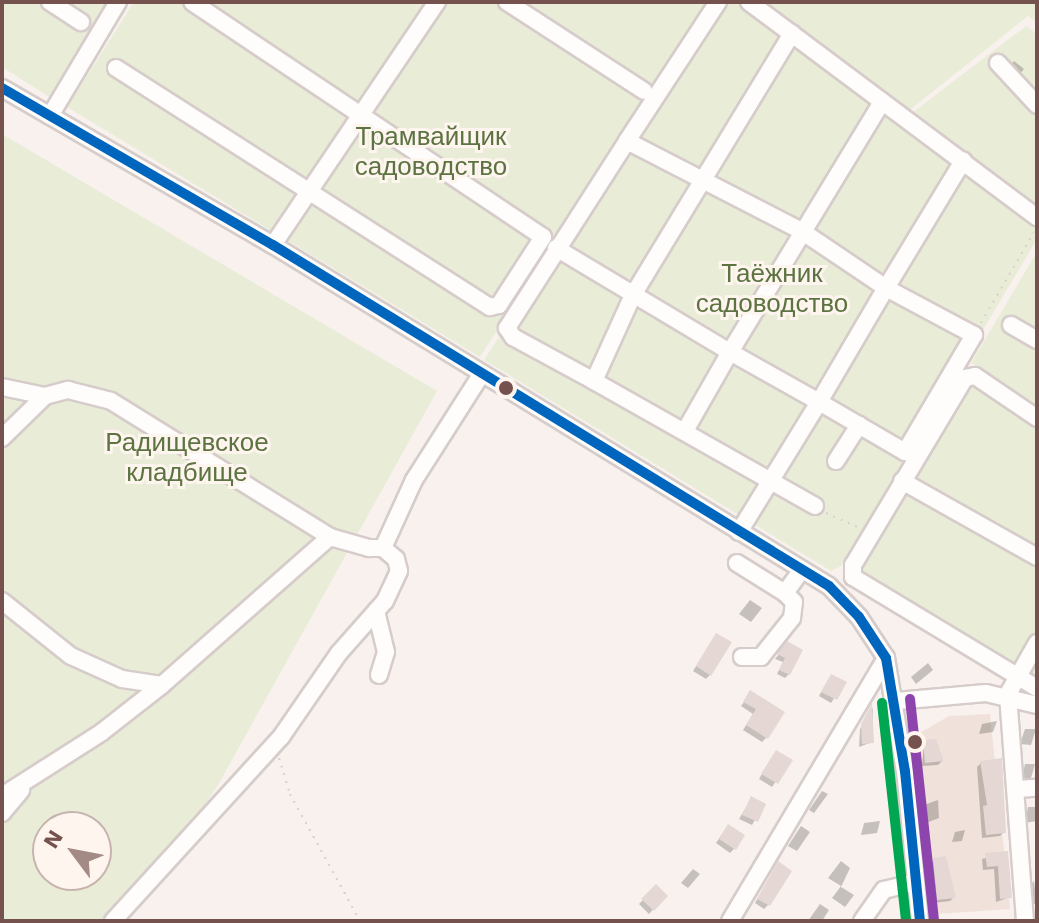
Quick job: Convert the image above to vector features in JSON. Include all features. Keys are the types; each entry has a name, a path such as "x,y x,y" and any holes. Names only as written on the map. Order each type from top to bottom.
{"street":[{"path":"50,2 81,22"},
{"path":"50,116 118,2"},
{"path":"116,68 490,307 499,305 543,237 192,2"},
{"path":"273,245 437,2"},
{"path":"507,2 644,91"},
{"path":"718,2 507,328 513,337 815,506"},
{"path":"749,2 1037,217"},
{"path":"594,381 633,295 705,184 792,34"},
{"path":"998,63 1037,105"},
{"path":"2,88 273,245 829,586 859,617 886,658 896,701 920,921"},
{"path":"685,431 882,102"},
{"path":"556,248 905,452 974,335 886,288 803,232 627,141"},
{"path":"739,532 963,161"},
{"path":"1011,325 1037,340"},
{"path":"383,548 414,480 481,375"},
{"path":"1037,418 975,376 965,378 853,565 853,577 1037,688"},
{"path":"2,387 45,396 68,390 111,401 330,537 383,548 396,559 399,571 376,611 275,743 113,921"},
{"path":"2,438 45,396"},
{"path":"836,461 859,425"},
{"path":"902,481 1037,557"},
{"path":"2,796 25,785 162,685 330,537"},
{"path":"737,563 794,602 792,618 761,657 742,657"},
{"path":"785,593 802,570"},
{"path":"2,601 71,656 122,679 162,685"},
{"path":"376,611 386,652 379,675"},
{"path":"1025,921 1008,694 1037,643"},
{"path":"730,921 886,658"},
{"path":"896,701 1008,694 1037,705"},
{"path":"2,813 25,785"},
{"path":"1015,789 1037,788"},
{"path":"862,921 884,890 916,882"}],"path":[{"path":"974,335 1037,227"},
{"path":"815,506 848,527 862,527"},
{"path":"275,743 290,794 360,921"}],"shaded area":[{"path":"990,714 1010,909 936,914 918,734 949,716"}],"green space":[{"path":"2,2 124,2 62,105 2,67"},
{"name":"Трамвайщик садоводство","path":"134,2 709,2 480,357 67,107"},
{"name":"Таёжник садоводство","path":"718,2 754,2 908,116 1026,26 1037,34 1037,239 843,565 831,571 484,360"},
{"path":"757,2 1037,2 1037,22 1028,16 907,112"},
{"name":"Радищевское кладбище","path":"2,134 437,391 218,785 127,921 2,921"},
{"path":"1037,252 1037,406 971,363"},
{"path":"965,378 1037,418 1037,688 853,577"}],"building":[{"path":"716,633 732,642 711,676 696,666"},
{"path":"787,641 803,650 790,675 779,670 785,658 777,654"},
{"path":"831,674 847,682 837,700 821,692"},
{"path":"750,690 785,712 768,739 746,725 756,709 743,702"},
{"path":"872,703 874,743 862,744 861,724"},
{"path":"936,739 944,761 925,763 923,740"},
{"path":"776,750 793,760 778,784 761,774"},
{"path":"1002,758 1006,833 986,835 983,806 987,805 980,761"},
{"path":"751,796 766,804 758,822 742,815"},
{"path":"728,824 745,835 736,850 719,839"},
{"path":"1008,851 1012,898 1000,899 998,866 987,867 985,853"},
{"path":"946,856 956,898 937,900 933,858"},
{"path":"778,861 792,871 770,906 757,899"},
{"path":"656,884 668,896 654,911 641,899"}],"transit line":[{"path":"2,88 273,245 829,586 859,617 886,658 905,771 920,921"},
{"path":"910,699 934,919"},
{"path":"882,703 906,921"}]}
